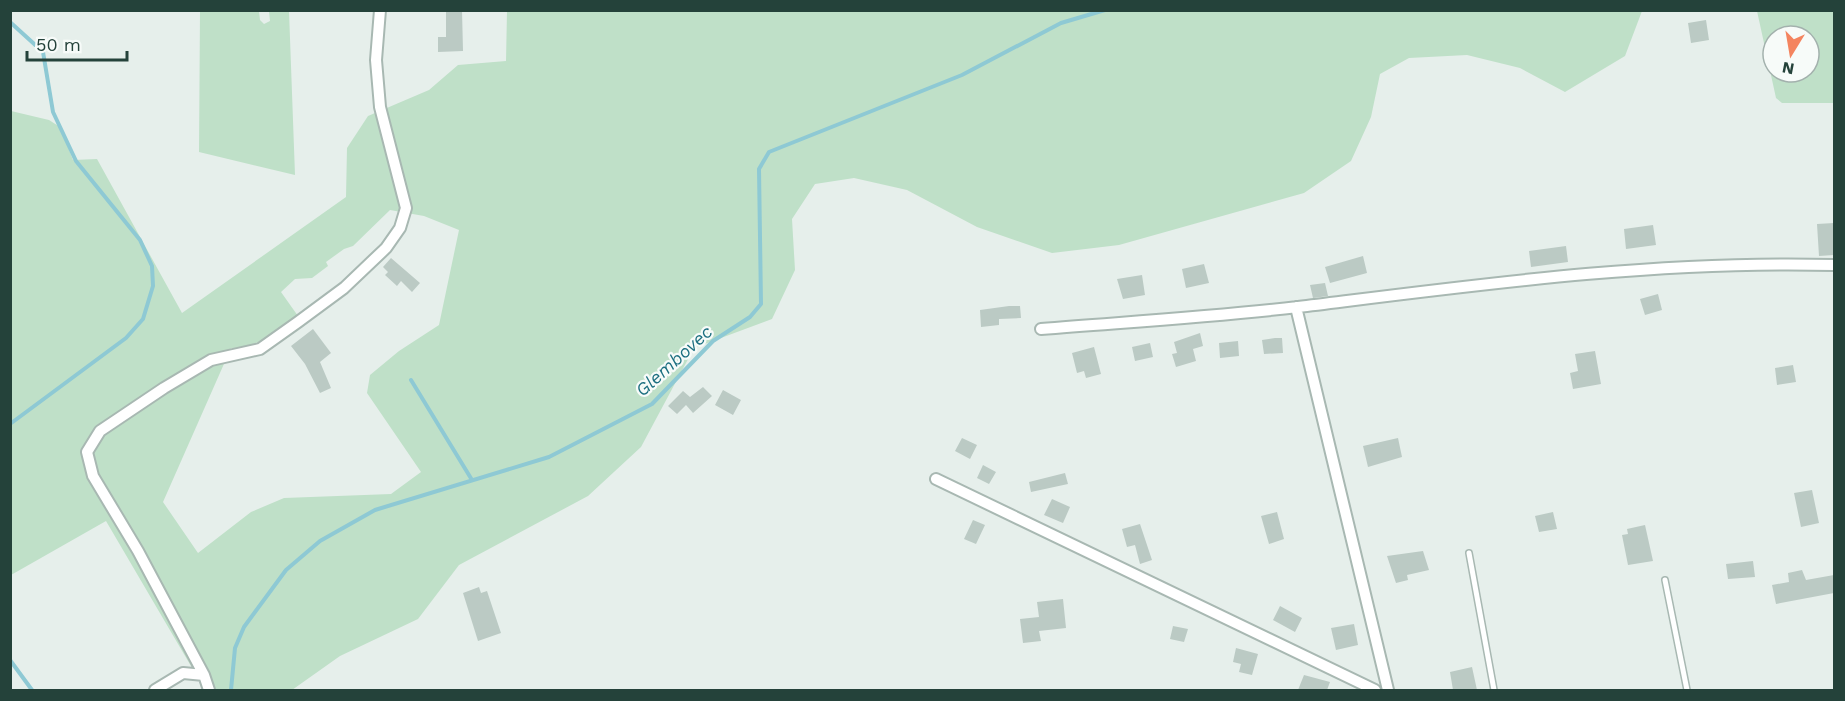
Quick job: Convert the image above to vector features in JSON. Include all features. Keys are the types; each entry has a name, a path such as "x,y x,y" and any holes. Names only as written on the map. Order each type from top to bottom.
{"street":[{"path":"208,690 204,675 180,626 93,476 87,452 100,431 164,388 212,360 260,349 298,322 344,288 386,248 400,228 406,208 380,107 376,60 380,10"},
{"path":"1041,329 1296,307 1466,284 1764,263 1834,265"},
{"path":"1296,307 1388,690"},
{"path":"936,479 1375,690"},
{"path":"155,690 183,673 204,675"}],"lane":[{"path":"1469,553 1494,690"},
{"path":"1665,580 1687,690"}],"green space":[{"path":"200,11 259,11 260,20 264,24 270,21 269,11 289,11 295,175 199,152"},
{"path":"507,11 1642,11 1625,56 1565,92 1520,68 1467,55 1409,58 1380,74 1371,117 1351,161 1304,193 1119,245 1052,253 977,227 907,190 854,178 815,184 792,219 795,270 772,319 694,348 641,447 588,496 459,565 418,619 340,656 292,690 205,690 106,521 11,575 11,111 49,120 60,127 73,160 97,159 182,313 346,197 347,148 368,116 429,90 458,65 506,61","holes":["390,210 424,216 459,230 439,325 399,351 370,375 367,393 421,472 391,494 284,498 251,512 198,553 163,502 231,348 258,342 298,316 281,292 295,279 312,278 328,266 326,262 344,249 353,246"]},
{"path":"1757,11 1834,11 1834,103 1782,103 1776,98 1773,84 1821,84 1821,24 1761,24 1761,29"}],"building":[{"path":"446,10 462,10 463,51 438,52 438,37 446,37"},
{"path":"1706,20 1709,40 1691,43 1688,23"},
{"path":"1834,223 1834,255 1819,256 1817,224"},
{"path":"1653,225 1656,245 1626,249 1624,229"},
{"path":"1566,246 1568,262 1531,267 1529,251"},
{"path":"1363,256 1367,273 1330,283 1325,267"},
{"path":"391,258 420,283 412,292 401,281 397,286 385,275 388,272 383,267"},
{"path":"1204,264 1209,283 1186,288 1182,269"},
{"path":"1142,275 1145,295 1123,299 1117,279"},
{"path":"1325,283 1328,296 1313,298 1310,285"},
{"path":"1658,294 1662,310 1645,315 1640,299"},
{"path":"1020,306 1021,318 999,319 999,325 981,327 980,310"},
{"path":"313,329 331,353 320,362 331,388 320,393 305,364 291,346"},
{"path":"1200,333 1203,346 1193,349 1196,361 1176,367 1172,354 1177,353 1174,342"},
{"path":"1282,338 1283,353 1264,354 1262,340"},
{"path":"1238,341 1239,356 1220,358 1219,343"},
{"path":"1150,343 1153,357 1135,361 1132,347"},
{"path":"1094,347 1101,374 1086,378 1084,371 1077,373 1072,353"},
{"path":"1595,351 1601,384 1573,389 1570,373 1578,371 1575,354"},
{"path":"1793,365 1796,382 1777,385 1775,368"},
{"path":"703,387 712,396 693,413 686,405 677,414 668,406 683,391 690,397"},
{"path":"723,390 741,400 733,415 715,405"},
{"path":"962,438 977,445 970,459 955,451"},
{"path":"1398,438 1402,457 1368,467 1363,446"},
{"path":"983,465 996,472 989,484 977,478"},
{"path":"1065,473 1068,484 1031,492 1029,482"},
{"path":"1812,490 1819,523 1801,527 1794,493"},
{"path":"1052,499 1070,507 1063,523 1044,515"},
{"path":"1277,512 1284,539 1269,544 1261,516"},
{"path":"1553,512 1557,529 1539,532 1535,516"},
{"path":"973,520 985,525 976,544 964,539"},
{"path":"1140,524 1152,560 1140,564 1135,545 1127,547 1122,529"},
{"path":"1645,525 1653,561 1628,565 1622,535 1628,534 1627,529"},
{"path":"1423,551 1429,570 1407,575 1408,580 1396,583 1387,556"},
{"path":"1753,561 1755,577 1728,579 1726,564"},
{"path":"1802,570 1806,580 1834,575 1834,593 1776,604 1772,585 1789,582 1788,573"},
{"path":"479,587 481,593 487,591 501,633 478,641 463,593"},
{"path":"1063,599 1066,628 1039,631 1041,641 1023,643 1020,619 1039,617 1037,602"},
{"path":"1280,606 1302,618 1295,632 1273,620"},
{"path":"1354,624 1358,645 1336,650 1331,628"},
{"path":"1173,626 1188,629 1184,642 1170,639"},
{"path":"1236,648 1258,654 1252,675 1239,672 1241,664 1233,662"},
{"path":"1472,667 1477,690 1453,690 1450,672"},
{"path":"1304,675 1330,682 1327,690 1298,690"}],"waterway":[{"name":"Glembovec","path":"231,690 235,648 244,627 286,570 320,541 375,510 549,457 652,404 713,341 750,317 761,304 759,169 769,152 962,75 1061,23 1105,10"},
{"path":"10,22 43,52 53,112 76,161 140,240 152,266 153,286 143,319 126,338 10,424"},
{"path":"411,380 472,480"},
{"path":"10,660 32,690"}]}
